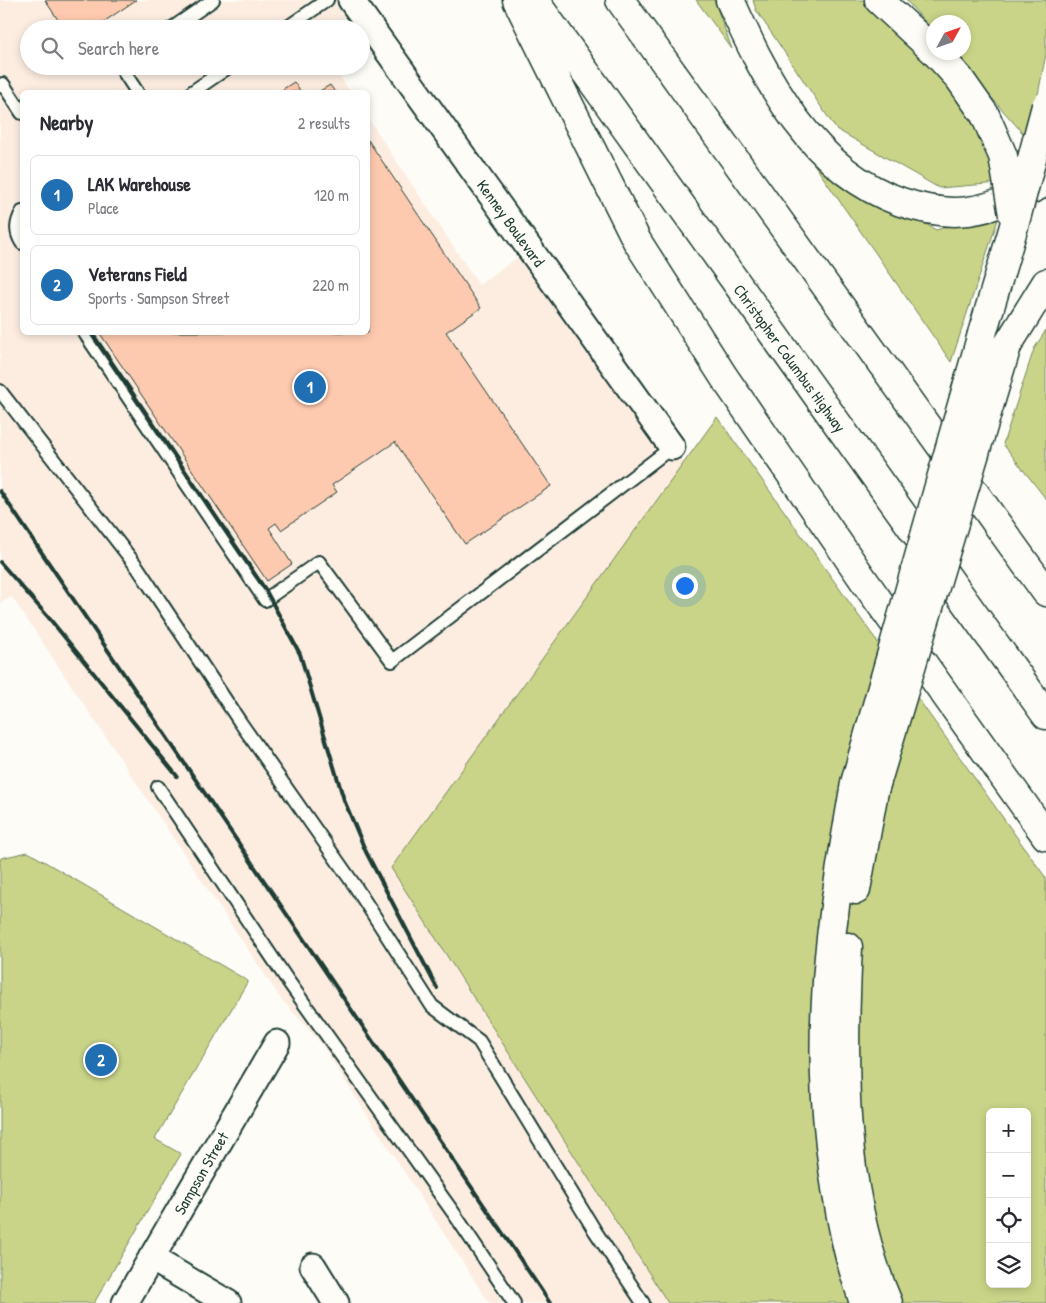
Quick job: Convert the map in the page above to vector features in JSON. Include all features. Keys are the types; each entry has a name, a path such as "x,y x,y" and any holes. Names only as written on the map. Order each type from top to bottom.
{"highway":[{"path":"517,0 638,241 714,361 859,574 1046,836"},
{"name":"Christopher Columbus Highway","path":"534,0 1046,716"},
{"path":"620,0 1046,592"},
{"path":"730,0 748,41 770,80 807,136 842,170 882,195 925,210 968,211 1018,197 1046,182"},
{"path":"879,0 926,44"},
{"path":"942,60 959,78 985,115 1003,156 1014,226"},
{"path":"864,1303 846,1242 834,1176 826,1080 826,1001 832,925 865,787 982,334 1014,226 1046,106"},
{"path":"888,1303 867,1241 851,1165 846,1083 845,1008 849,931 865,787 1007,346 1046,282"}],"street":[{"name":"Kenney Boulevard","path":"351,0 365,20"},
{"name":"Kenney Boulevard","path":"370,26 672,447"},
{"name":"Sampson Street","path":"125,1303 277,1042"},
{"path":"151,1258 228,1303"},
{"path":"313,1266 336,1303"}],"lane":[{"path":"184,20 213,0"},
{"path":"298,20 327,0"},
{"path":"126,75 137,90"},
{"path":"195,90 217,75"},
{"path":"0,86 3,84 20,111"},
{"path":"20,216 16,230 20,239"},
{"path":"86,335 265,600 319,562 392,661 672,447"},
{"path":"0,391 138,568 240,722 355,886 432,1006 480,1041 594,1231 643,1303"},
{"path":"158,787 288,981 455,1215 514,1303"}],"shaded area":[{"path":"0,0 353,0 358,6 341,20 20,20 20,75 339,75 349,90 20,90 20,335 370,335 370,121 479,285 526,251 685,464 391,868 668,1303 489,1303 320,1042 281,999 12,597 0,603"}],"green space":[{"path":"696,0 714,0 732,49"},
{"path":"753,0 863,0 964,95 999,183 939,188 836,129 756,10"},
{"path":"906,0 1046,0 1046,54 1029,140 958,60 971,60 971,15 926,15 926,23"},
{"path":"809,157 936,230 1001,210 951,362"},
{"path":"1046,330 1046,499 1003,444 1034,349"},
{"path":"717,417 1046,878 1046,1303 668,1303 391,868"},
{"path":"28,852 248,981 155,1139 181,1154 94,1303 0,1303 0,861 1,858"}],"building":[{"path":"45,0 136,0 106,20 58,20"},
{"path":"294,82 300,90 284,90"},
{"path":"330,85 334,90 321,90"},
{"path":"370,143 481,308 446,332 551,486 465,544 395,442 332,485 337,492 281,530 276,523 269,528 292,564 267,581 101,335 370,335"}],"railway":[{"path":"92,335 266,591 300,654 344,800 366,852 437,988"},
{"path":"0,491 550,1303"},
{"path":"0,562 49,618 177,776"}],"place":[{"name":"LAK Warehouse","path":"310,387"},
{"name":"Veterans Field","path":"101,1060"}]}
